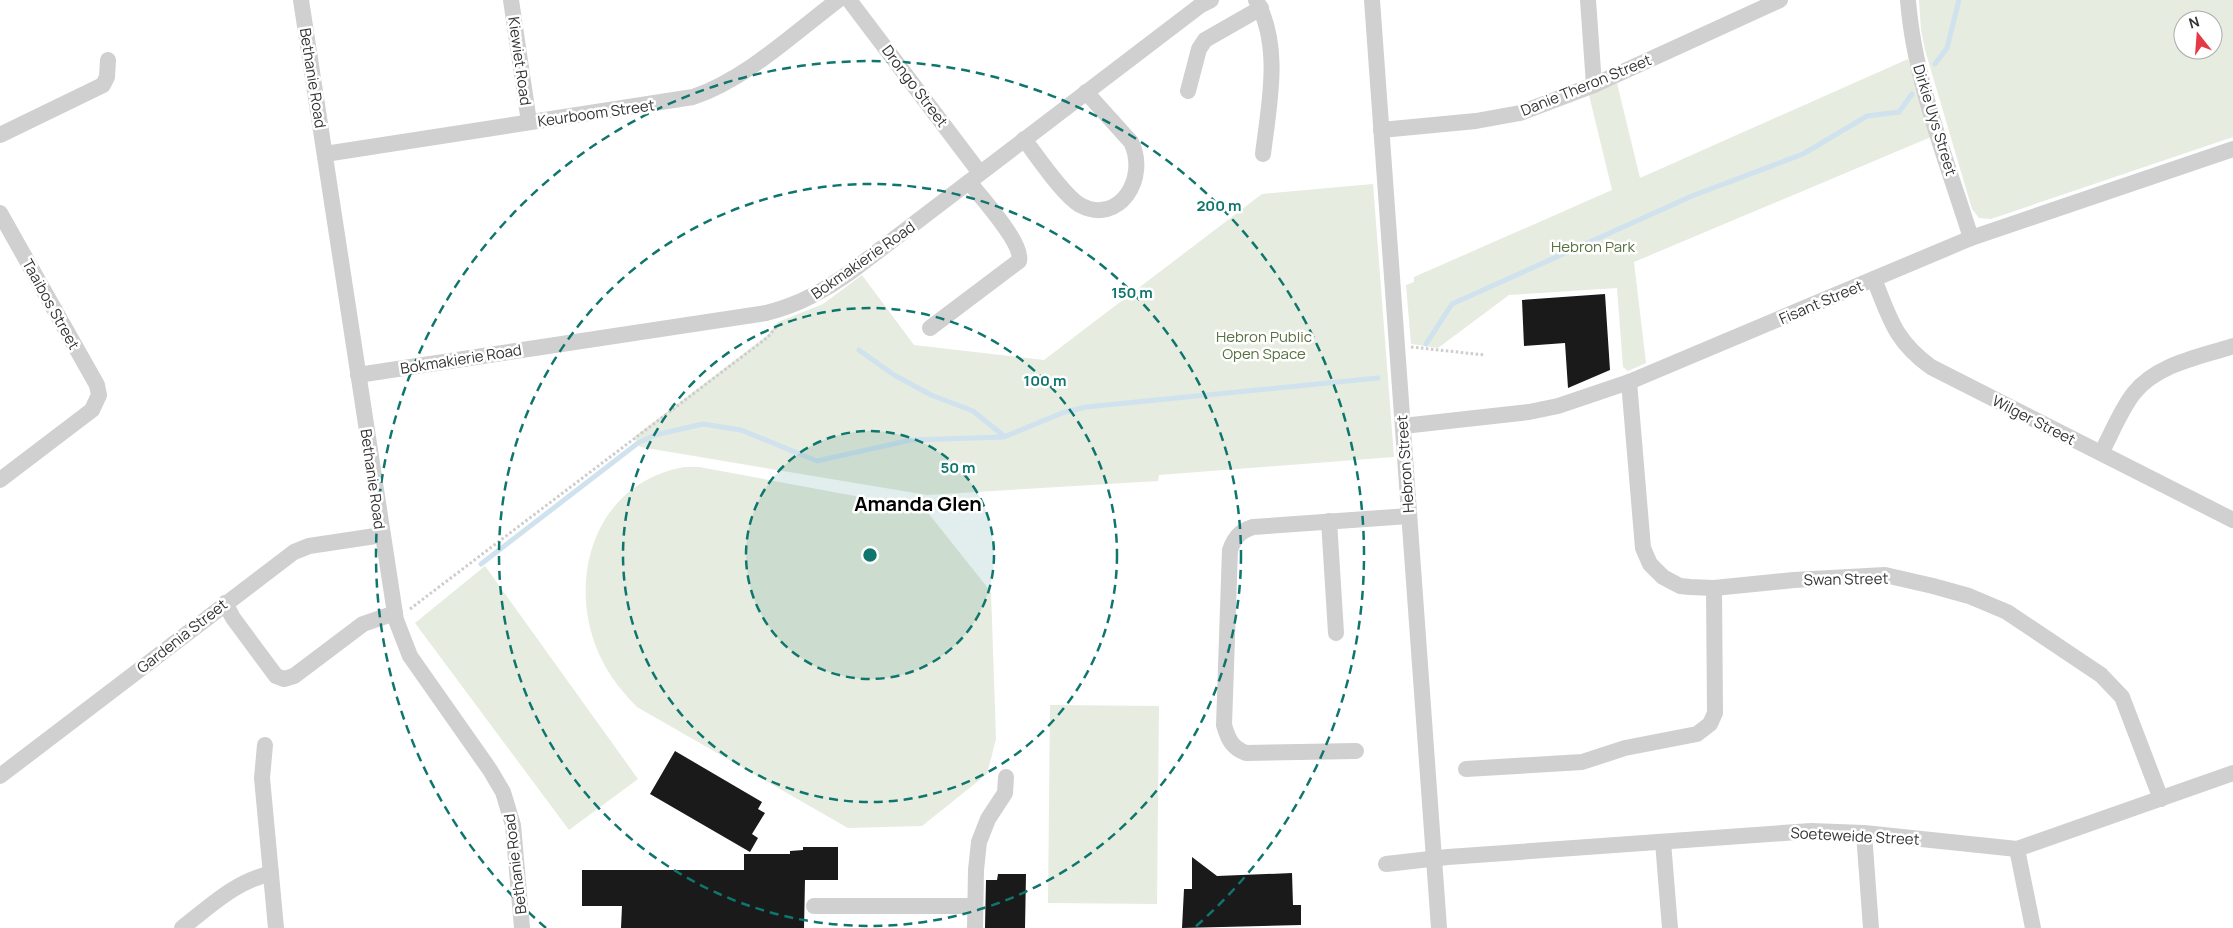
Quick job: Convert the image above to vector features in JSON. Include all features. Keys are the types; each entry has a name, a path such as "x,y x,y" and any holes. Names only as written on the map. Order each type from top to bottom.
{"street":[{"name":"Bethanie Road","path":"301,0 395,617 410,656 490,770 503,792 513,825 522,928"},
{"name":"Kiewiet Road","path":"510,0 529,122"},
{"name":"Keurboom Street","path":"325,154 677,101 708,92 744,72 838,0"},
{"name":"Drongo Street","path":"849,0 975,177 1020,251 1019,261 930,328"},
{"name":"Bokmakierie Road","path":"358,375 779,310 814,296 829,287 1201,5 1211,0"},
{"name":"Hebron Street","path":"1372,0 1439,928"},
{"path":"1588,0 1594,85"},
{"name":"Danie Theron Street","path":"1381,130 1503,117 1547,104 1594,85 1780,0"},
{"name":"Dirkie Uys Street","path":"1908,0 1911,33 1920,73 1971,238"},
{"path":"1188,91 1199,49 1205,40 1258,4 1269,31 1272,80 1263,154"},
{"path":"0,135 103,85 107,77 108,60"},
{"path":"1024,140 1070,197 1081,206 1103,209 1123,199 1133,187 1137,172 1134,149 1131,142 1086,92"},
{"name":"Fisant Street","path":"1402,426 1529,412 1558,406 1629,382 1971,238 2233,149"},
{"name":"Taaibos Street","path":"0,213 97,385 99,396 92,410 0,480"},
{"name":"Wilger Street","path":"1874,279 1893,328 1912,354 1931,367 2233,520"},
{"path":"2101,453 2133,394 2145,381 2160,371 2233,346"},
{"name":"Swan Street","path":"1629,382 1641,539 1646,556 1655,571 1671,582 1690,588 1714,588 1794,580 1885,575 1969,596 2007,612 2101,675 2113,686 2127,707 2161,799"},
{"path":"1356,751 1246,754 1232,744 1224,725 1230,550 1234,541 1244,530 1253,527 1409,516"},
{"path":"1329,521 1336,633"},
{"name":"Gardenia Street","path":"0,776 225,603 299,550 382,535"},
{"path":"1466,769 1582,762 1625,748 1696,734 1706,729 1716,713 1714,588"},
{"path":"225,603 276,676 284,679 294,676 363,624 395,617"},
{"path":"265,744 262,778 276,928"},
{"name":"Soeteweide Street","path":"1386,864 1812,831 1864,834 2017,849 2233,773"},
{"path":"975,928 976,870 979,842 988,819 1005,793 1006,777"},
{"path":"1864,834 1871,928"},
{"path":"1663,842 1670,928"},
{"path":"2017,849 2033,928"},
{"path":"182,928 224,896 257,876 271,874"},
{"path":"814,906 975,906"}],"path":[{"path":"395,617 768,337 781,321 779,310"},
{"path":"1408,347 1485,355"}],"green space":[{"path":"1919,0 2233,0 2233,137 1991,219 1979,218 1972,209 1925,50 1921,30"},
{"name":"Hebron Park","path":"1908,59 1931,137 1634,262 1646,363 1628,371 1623,367 1617,288 1509,295 1438,348 1411,344 1406,285 1414,282 1414,277 1612,190 1589,95 1617,83 1640,178"},
{"name":"Hebron Public Open Space","path":"1373,184 1394,457 1159,475 1158,481 927,495 640,447 634,437 768,335 778,322 823,304 862,275 914,345 1044,360 1262,194"},
{"path":"685,467 699,467 925,509 991,592 996,739 987,774 922,826 848,828 637,707 613,678 595,644 588,615 586,587 589,559 598,533 612,509 631,490 656,476"},
{"path":"485,566 638,779 569,830 415,623"},
{"path":"1050,705 1159,706 1157,904 1048,903"}],"building":[{"path":"1605,294 1610,370 1568,388 1565,343 1524,346 1522,300"},
{"path":"675,751 762,802 758,809 765,813 752,834 758,838 750,852 650,794"},
{"path":"803,847 838,847 838,880 805,880 804,928 621,928 622,906 582,906 582,870 744,870 744,854 790,854 790,851 803,850"},
{"path":"1192,857 1217,876 1292,873 1293,905 1301,905 1301,925 1182,928 1184,889 1192,889"},
{"path":"998,874 1026,874 1025,928 985,928 986,880 997,880"}],"waterway":[{"path":"1935,64 1947,48 1959,0"},
{"path":"1426,344 1452,304 1692,196 1803,154 1867,116 1899,112 1912,94"},
{"path":"859,350 894,375 931,395 973,411 1004,436"},
{"path":"481,564 638,443 655,435 703,424 741,430 817,461 911,440 1004,437 1062,413 1086,407 1378,378"}],"district":[{"name":"Amanda Glen","path":"918,503"}]}
